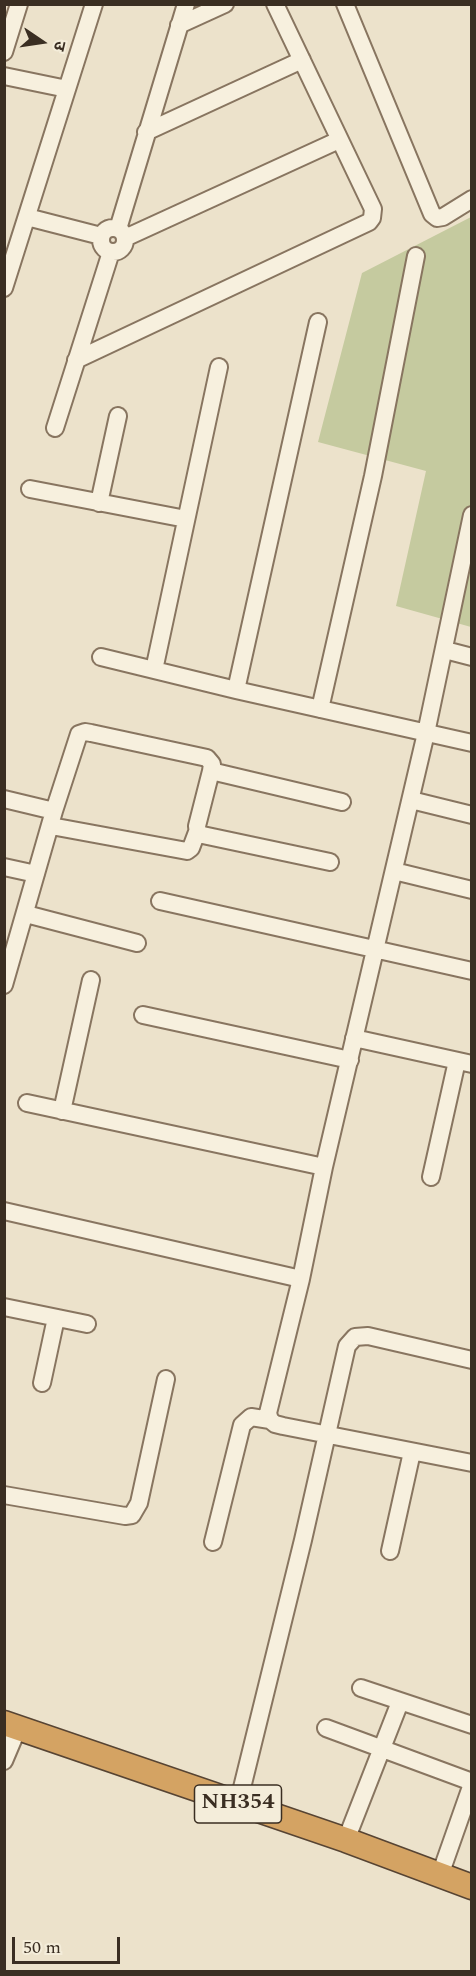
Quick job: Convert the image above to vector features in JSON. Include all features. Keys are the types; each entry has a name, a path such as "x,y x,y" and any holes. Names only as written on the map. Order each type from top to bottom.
{"highway":[{"name":"NH354","path":"11,1726 346,1840 471,1887"}],"street":[{"path":"5,43 19,4"},
{"path":"4,288 94,4"},
{"path":"186,4 146,132 122,233 122,249 111,252 104,248 101,236 110,228 122,233 339,140"},
{"path":"179,25 225,4"},
{"path":"76,360 369,222 372,218 373,209 276,4"},
{"path":"345,4 432,214 437,218 443,217 471,199"},
{"path":"146,132 302,60"},
{"path":"4,76 67,89"},
{"path":"27,217 101,236"},
{"path":"55,428 111,252"},
{"path":"320,709 373,476 416,256"},
{"path":"236,690 318,322"},
{"path":"154,670 219,367"},
{"path":"99,503 118,416"},
{"path":"30,489 186,519"},
{"path":"270,1420 268,1407 301,1279 354,1038 445,650 466,570 471,515"},
{"path":"445,650 471,657"},
{"path":"101,657 471,743"},
{"path":"4,799 53,818 187,851 192,848 197,832 211,771 210,761 204,756 85,732 79,734 76,739 53,818 36,874 26,914 12,936 4,985"},
{"path":"211,771 342,802"},
{"path":"411,800 471,815"},
{"path":"197,832 202,836 330,862"},
{"path":"4,867 36,874"},
{"path":"394,871 471,890"},
{"path":"160,901 471,971"},
{"path":"26,914 137,943"},
{"path":"62,1111 91,980"},
{"path":"143,1015 350,1060"},
{"path":"354,1038 464,1062 431,1177"},
{"path":"27,1103 324,1167"},
{"path":"4,1211 301,1279"},
{"path":"4,1307 87,1324"},
{"path":"42,1383 56,1318"},
{"path":"238,1804 303,1540 347,1346 355,1337 368,1336 471,1360"},
{"path":"4,1495 124,1516 132,1515 139,1503 166,1379"},
{"path":"213,1542 242,1425 251,1417 326,1435 471,1463"},
{"path":"390,1551 412,1452"},
{"path":"361,1688 471,1725"},
{"path":"346,1840 400,1702"},
{"path":"4,1761 11,1726"},
{"path":"326,1728 471,1783 440,1875"}],"green space":[{"path":"471,217 471,627 396,606 426,471 318,442 362,273"}]}
